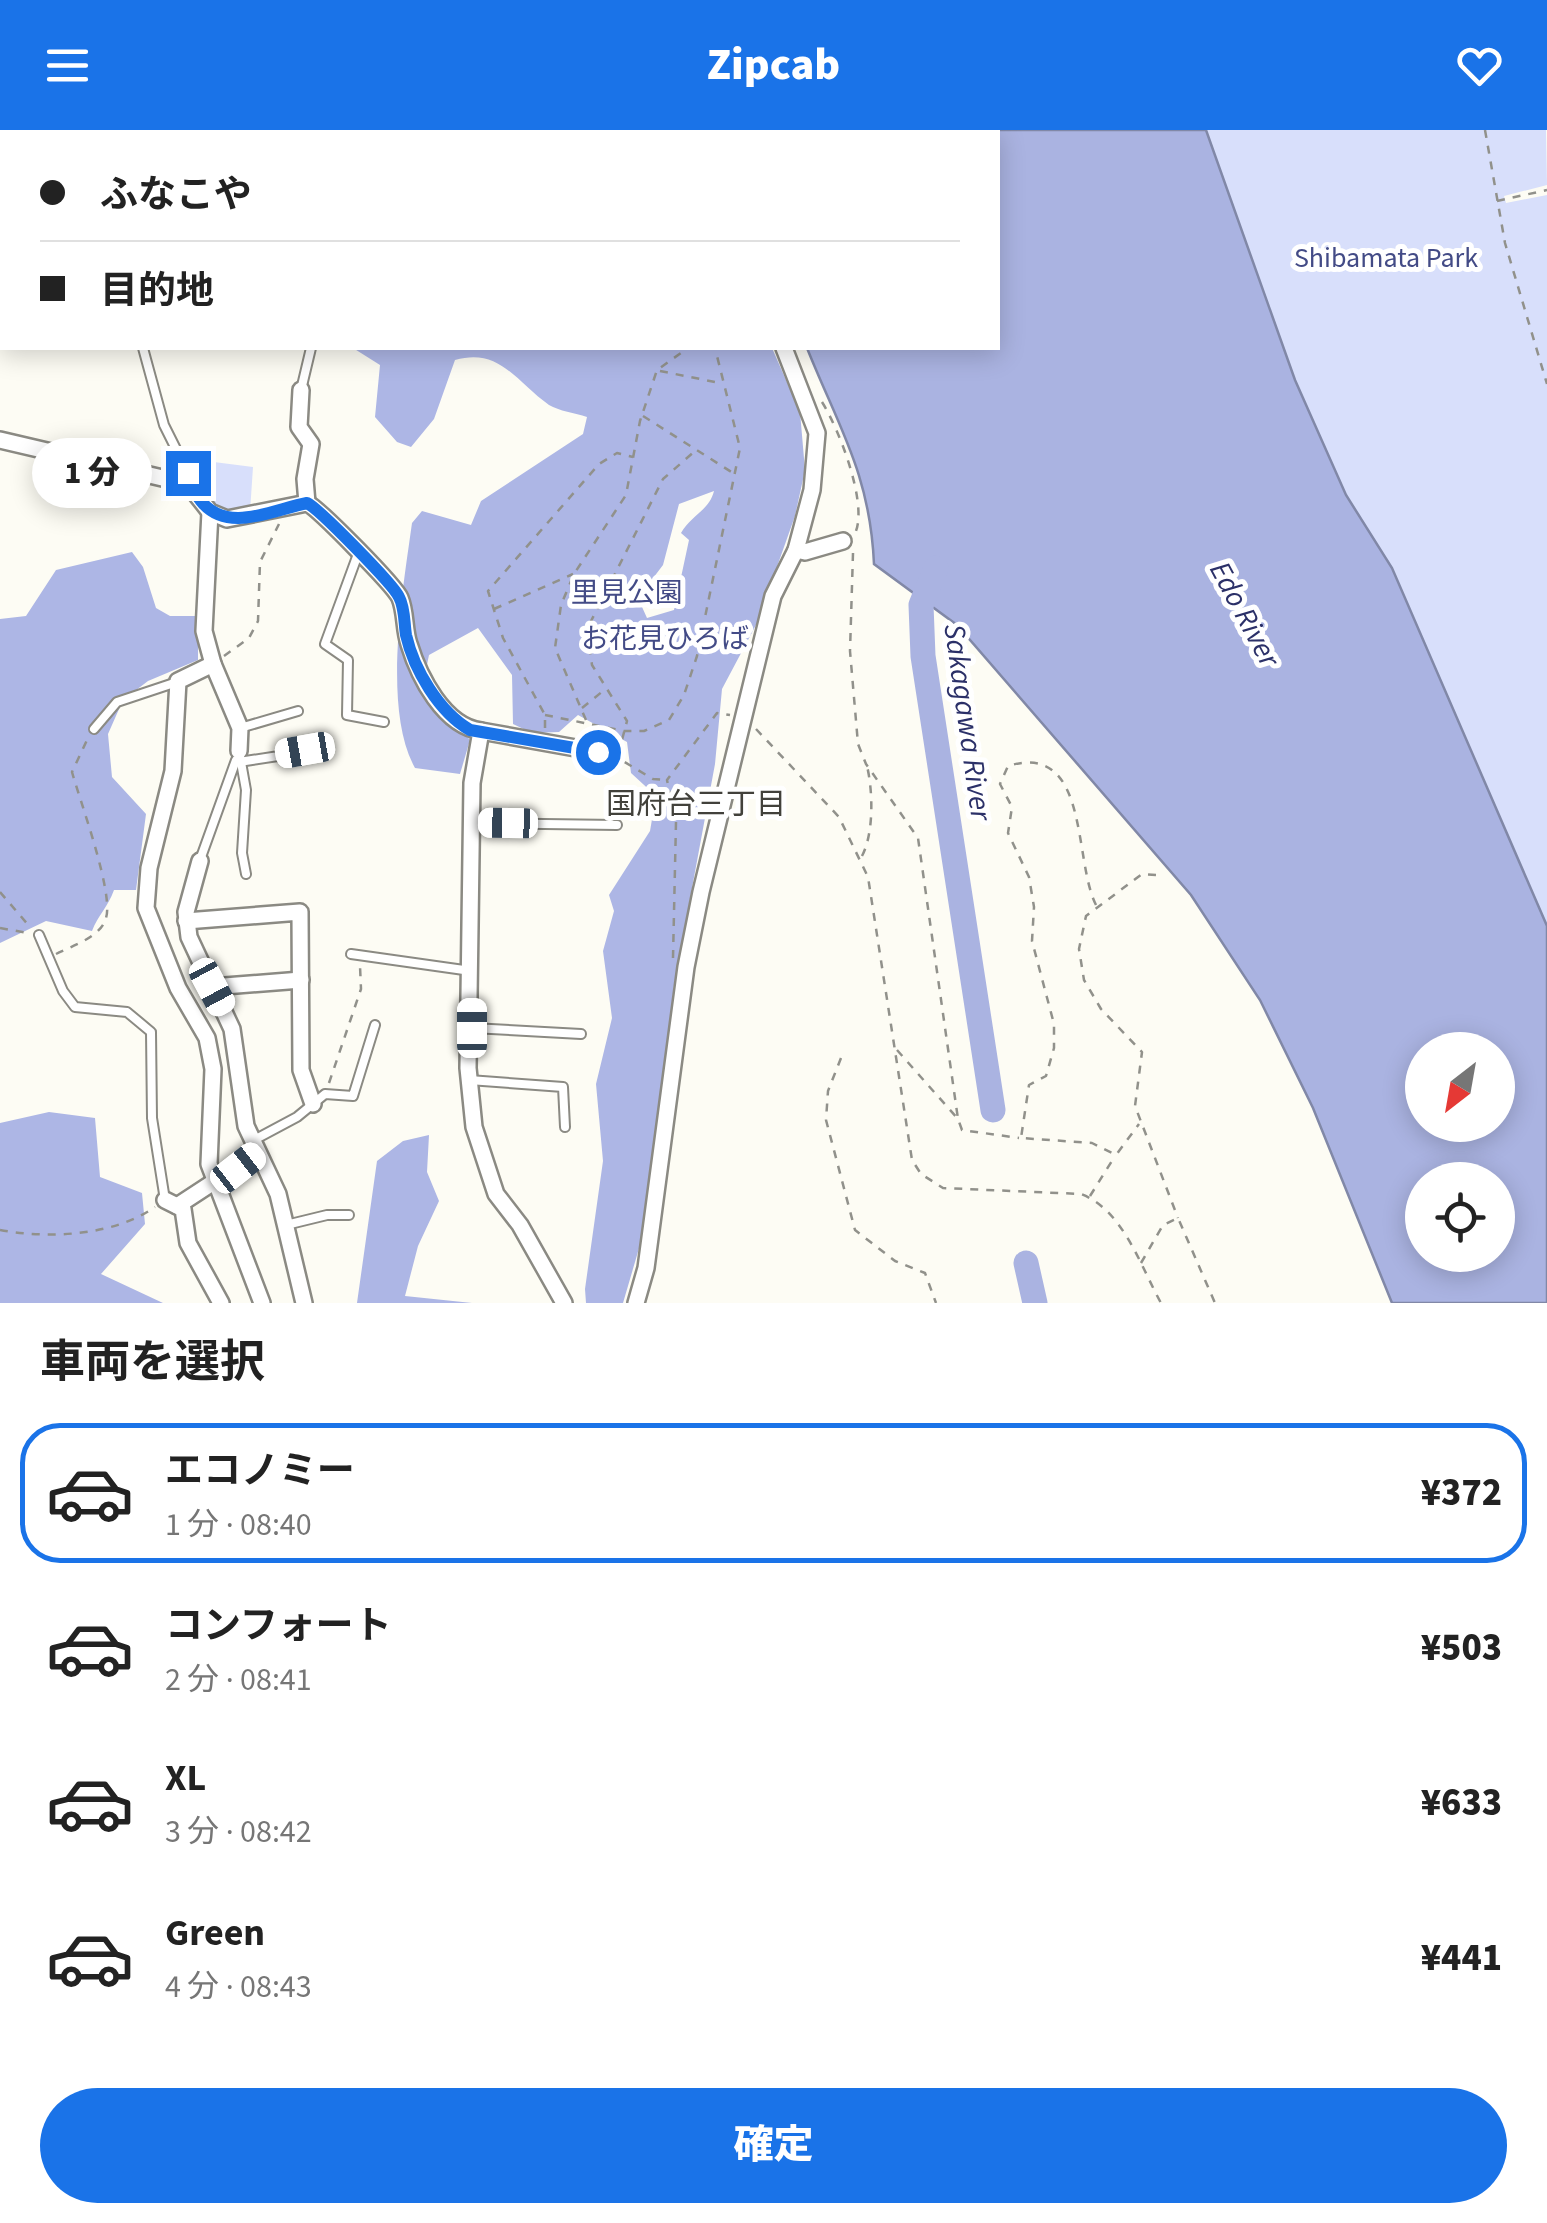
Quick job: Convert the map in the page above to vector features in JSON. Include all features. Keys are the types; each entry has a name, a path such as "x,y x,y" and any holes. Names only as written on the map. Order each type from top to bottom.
{"street":[{"path":"636,1303 655,1210 684,982 701,892 773,596 796,550 812,490 817,433 785,350"},
{"path":"299,505 312,444 299,427 301,390"},
{"path":"0,440 188,484 210,512 236,520 299,505 324,513 400,598 410,648 443,708 459,723 481,731 598,752"},
{"path":"210,512 204,631 240,728 239,756"},
{"path":"796,550 805,552 847,540"},
{"path":"214,664 178,682 173,772 145,887 152,929 198,1018 212,1056 208,1152 262,1303"},
{"path":"481,731 472,783 469,1080 474,1127 496,1194 520,1225 564,1303"},
{"path":"200,861 186,921 194,957 236,1041 243,1116 271,1174 304,1303"},
{"path":"186,921 300,912 301,1070 319,1099"},
{"path":"169,967 194,957"},
{"path":"212,987 301,980"},
{"path":"171,1203 216,1180 255,1147"},
{"path":"171,1203 182,1209 188,1243 221,1303"}],"lane":[{"path":"143,350 164,425 188,473 188,484"},
{"path":"301,390 311,350"},
{"path":"358,554 324,644 348,660 347,715 384,722"},
{"path":"94,729 118,702 178,682"},
{"path":"240,728 298,711"},
{"path":"239,756 324,749"},
{"path":"200,861 239,756"},
{"path":"239,756 246,790 242,853 246,874"},
{"path":"472,822 617,824"},
{"path":"38,935 62,990 75,1007 126,1012 151,1032 152,1118 171,1203"},
{"path":"355,955 470,971"},
{"path":"255,1147 319,1099 353,1096 375,1025"},
{"path":"472,1028 581,1034"},
{"path":"469,1080 563,1087 566,1127"},
{"path":"286,1226 327,1215 349,1215"}],"path":[{"path":"1484,130 1496,201 1547,384"},
{"path":"1496,201 1547,190"},
{"path":"586,721 554,648 560,605 574,574 626,495 642,415 657,370 685,350"},
{"path":"545,715 624,732 644,730 669,720 684,696 697,656 740,448 715,350"},
{"path":"657,370 722,384"},
{"path":"818,397 838,436 859,503 860,522 847,540 858,744 866,764 918,838 958,1119"},
{"path":"642,415 735,474"},
{"path":"667,780 653,779 620,756 627,721 604,690 592,665 587,629 663,480 695,451"},
{"path":"544,742 545,715 492,609 488,590 599,464 617,454 635,457"},
{"path":"214,664 249,638 258,621 260,562 299,505"},
{"path":"492,609 574,574"},
{"path":"581,709 604,690"},
{"path":"684,982 670,949 676,843 667,780 717,713 733,716"},
{"path":"751,724 839,817 868,877 912,1160 932,1183 943,1188 1089,1197 1113,1215 1160,1303"},
{"path":"50,957 97,933 106,918 106,895 72,772 94,729"},
{"path":"1020,1138 1030,1085 1046,1076 1055,1038 1032,940 1034,908 1029,877 1008,833 1012,808 1000,784 1008,766 1027,760 1049,767 1069,788 1096,905"},
{"path":"860,859 868,845 871,798 866,764"},
{"path":"1156,875 1142,874 1136,883 1096,905 1086,916 1080,964 1090,995 1142,1052 1136,1086 1139,1124 1215,1303"},
{"path":"0,892 38,935"},
{"path":"0,928 38,935"},
{"path":"319,1099 361,989 355,955"},
{"path":"895,1047 968,1134 1092,1143 1116,1155"},
{"path":"841,1058 828,1091 826,1120 856,1230 895,1261 925,1273 936,1303"},
{"path":"1089,1197 1139,1124"},
{"path":"0,1230 81,1233 126,1223 171,1203"},
{"path":"1140,1265 1163,1225 1178,1218"}],"green space":[{"name":"Shibamata Park","path":"1206,130 1546,130 1547,185 1504,196 1506,203 1547,195 1547,926 1392,568 1346,495 1295,380"},
{"name":"里見公園","path":"356,350 773,350 800,412 805,470 795,516 757,623 722,689 715,764 674,985 647,1221 623,1303 586,1303 585,1289 603,1161 596,1084 612,1018 603,951 614,911 609,895 650,831 656,796 631,773 627,742 578,715 559,732 532,733 513,724 512,675 478,628 429,655 422,689 470,740 460,774 415,768 405,743 397,682 400,614 412,523 422,511 471,525 481,501 583,434 587,417 549,405 496,362 471,357 455,360 434,419 411,447 397,442 375,417 380,365","holes":["714,491 681,533 689,540 674,610 647,618 638,598 663,565 679,504"]},
{"path":"206,451 206,461 253,467 250,512 236,512 215,504 201,487 184,454"},
{"path":"132,552 143,567 156,608 170,616 198,616 198,660 148,681 123,700 108,734 112,777 146,814 136,890 114,890 92,931 46,921 0,943 0,619 26,616 56,570"},
{"path":"49,1112 95,1118 100,1177 142,1193 145,1224 101,1274 163,1303 0,1303 0,1123"},
{"path":"429,1135 427,1172 439,1201 418,1246 405,1296 472,1303 357,1303 377,1161 403,1141"}],"water":[{"name":"Edo River","path":"1000,130 1206,130 1295,380 1346,495 1392,568 1547,926 1547,1303 1392,1303 1313,1108 1260,1000 1191,895 957,625 874,564 859,477 808,350 1000,350"}],"waterway":[{"name":"Sakagawa River","path":"936,568 921,605 923,656 993,1110"},
{"name":"Sakagawa River","path":"1026,1263 1035,1303"}],"district":[{"name":"国府台三丁目","path":"696,804"}],"route":[{"path":"188,473 188,484 210,512 227,519 307,503 324,513 400,598 410,648 450,717 470,730 598,752"}],"park label":[{"name":"お花見ひろば","path":"665,638"}]}
